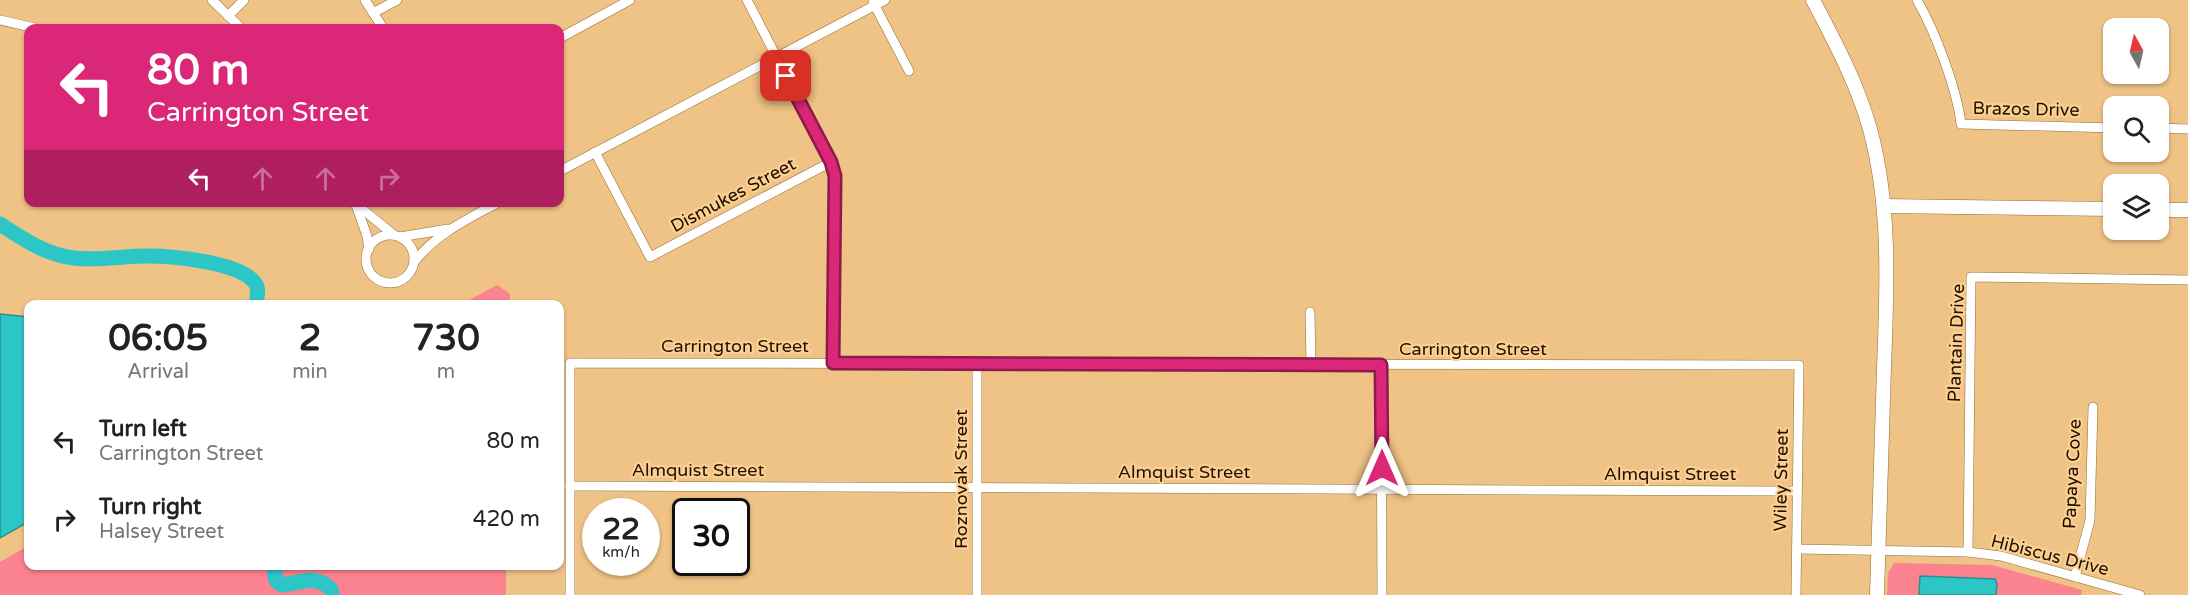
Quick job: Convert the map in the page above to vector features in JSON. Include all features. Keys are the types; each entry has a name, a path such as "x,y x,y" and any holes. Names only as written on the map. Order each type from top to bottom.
{"main road":[{"path":"1813,0 1846,64 1859,96 1878,161 1884,206 1886,301 1877,595"},
{"path":"1884,206 2103,209"},
{"path":"2169,210 2188,210"}],"street":[{"path":"212,0 237,24"},
{"path":"228,15 244,0"},
{"path":"365,0 380,24"},
{"path":"373,13 397,0"},
{"path":"564,36 630,0"},
{"path":"747,0 831,162 835,176 833,363"},
{"path":"564,169 777,58 873,3 885,0"},
{"name":"Brazos Drive","path":"1917,0 1947,71 1959,109 1961,124 2103,128"},
{"path":"873,3 909,71"},
{"path":"0,20 24,25"},
{"path":"2169,128 2188,129"},
{"name":"Dismukes Street","path":"595,152 650,257 831,162"},
{"path":"357,207 369,249"},
{"path":"361,207 411,247 415,261"},
{"path":"450,228 428,234 382,237 369,249 366,258 373,277 382,282 397,283 406,278 423,251 450,228 482,207"},
{"name":"Plantain Drive","path":"1968,552 1971,277 2188,280"},
{"path":"1310,312 1311,365"},
{"name":"Carrington Street","path":"570,486 570,363 1799,365"},
{"name":"Roznovak Street","path":"977,363 977,595"},
{"path":"1381,365 1382,595"},
{"name":"Wiley Street","path":"1796,595 1799,365"},
{"name":"Papaya Cove","path":"2075,577 2090,520 2092,407"},
{"path":"570,486 570,595"},
{"name":"Almquist Street","path":"570,486 1797,491"},
{"name":"Hibiscus Drive","path":"1797,549 1968,552 2001,556 2140,595"}],"shaded area":[{"path":"497,285 510,294 510,300 469,300"},
{"path":"24,548 24,570 506,570 506,595 0,595 0,562"},
{"path":"1894,563 1992,565 2082,590 2081,595 1887,595 1888,573"}],"water":[{"path":"0,314 24,317 24,524 0,538"},
{"path":"1920,576 1995,579 1996,595 1919,595"}],"waterway":[{"path":"0,224 35,246 54,254 74,258 158,256 221,265 247,276 255,283 258,291 257,300"},
{"path":"275,570 276,580 282,585 311,580 323,583 331,589 332,595"}],"route":[{"path":"786,76 831,162 835,176 833,363 1381,365 1382,468"}]}
